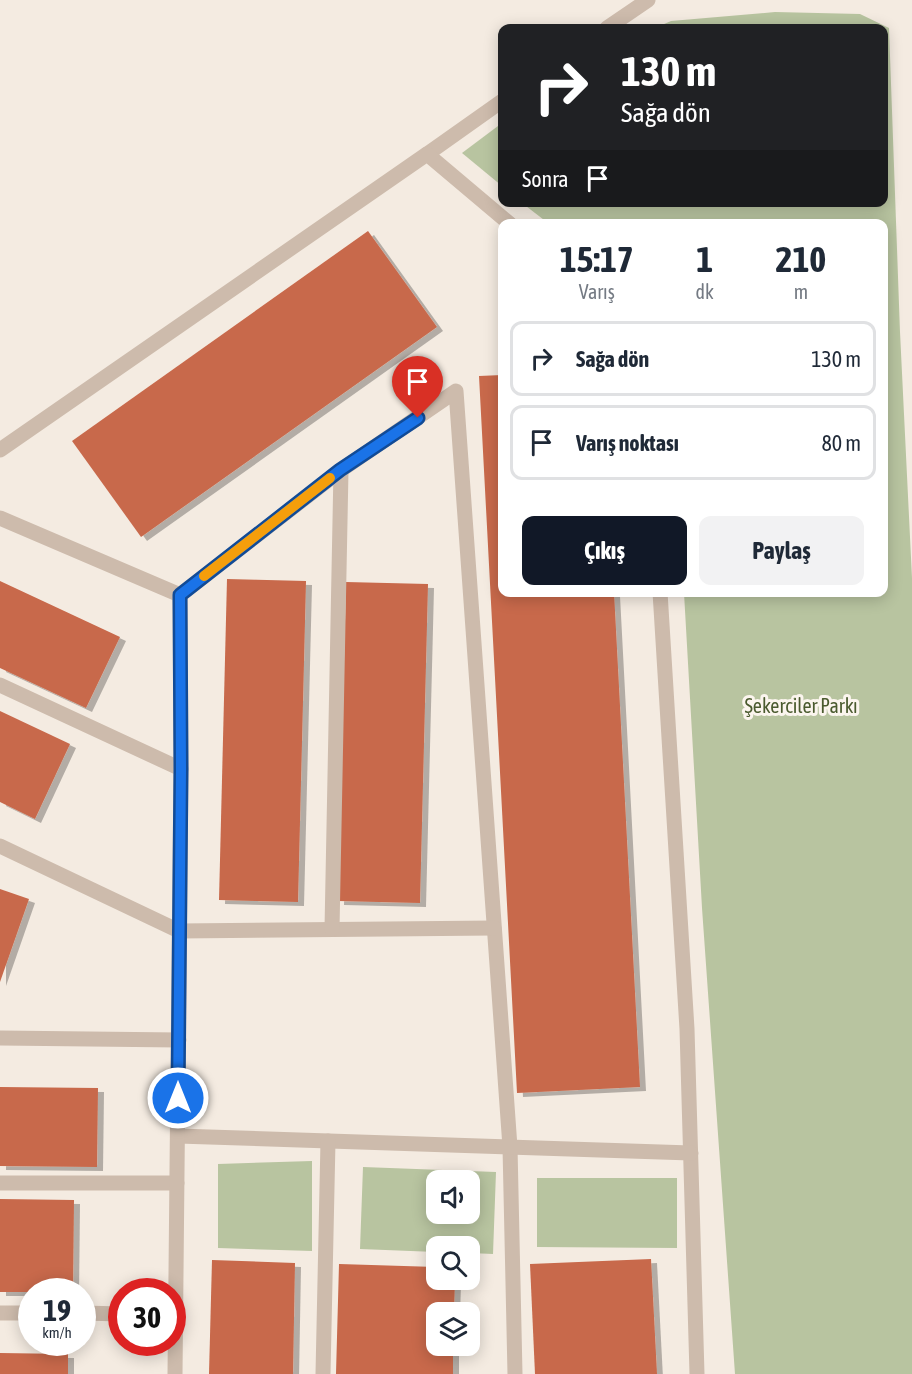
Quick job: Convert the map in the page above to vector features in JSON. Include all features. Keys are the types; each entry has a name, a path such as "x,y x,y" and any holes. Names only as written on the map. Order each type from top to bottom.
{"street":[{"path":"613,24 648,0"},
{"path":"0,450 498,104"},
{"path":"427,154 504,219"},
{"path":"180,595 340,470 456,392 510,1147 515,1374"},
{"path":"332,929 340,470"},
{"path":"0,519 180,595"},
{"path":"175,1278 179,1040 180,595"},
{"path":"660,597 687,1029 697,1374"},
{"path":"0,685 181,769"},
{"path":"0,846 179,930 494,928"},
{"path":"0,1038 179,1040"},
{"path":"178,1137 691,1153"},
{"path":"323,1374 328,1142"},
{"path":"0,1183 177,1183"},
{"path":"0,1313 18,1313"},
{"path":"175,1356 175,1374"}],"green space":[{"name":"Şekerciler Parkı","path":"775,12 860,14 881,24 664,24 671,21"},
{"name":"Şekerciler Parkı","path":"889,28 912,578 912,1374 735,1374 702,908 684,597 888,597 888,219 543,219 527,207 888,207"},
{"path":"498,126 498,183 462,153"},
{"path":"312,1161 312,1251 218,1248 218,1164"},
{"path":"363,1167 443,1170 426,1170 426,1224 480,1224 480,1171 496,1172 493,1254 480,1253 480,1236 426,1236 426,1252 360,1249"},
{"path":"537,1178 677,1178 677,1248 537,1247"}],"building":[{"path":"368,231 437,327 141,537 72,441"},
{"path":"498,375 498,597 614,597 640,1087 517,1093 479,376"},
{"path":"227,579 306,581 298,902 219,900"},
{"path":"0,581 120,637 86,708 0,668"},
{"path":"346,582 428,584 420,903 338,901"},
{"path":"0,711 70,744 35,819 0,802"},
{"path":"0,889 29,899 0,982"},
{"path":"0,1087 98,1088 97,1167 0,1166"},
{"path":"0,1199 74,1200 73,1278 18,1278 18,1292 0,1292"},
{"path":"651,1259 657,1374 535,1374 530,1264"},
{"path":"212,1260 295,1263 293,1374 209,1374"},
{"path":"339,1264 426,1267 426,1290 455,1290 454,1302 426,1302 426,1356 453,1356 453,1374 336,1374"},
{"path":"0,1353 18,1353 18,1356 68,1356 68,1374 0,1374"}],"slow traffic":[{"path":"204,576 330,478"}],"route":[{"path":"178,1098 180,595 340,470 418,418"}]}
